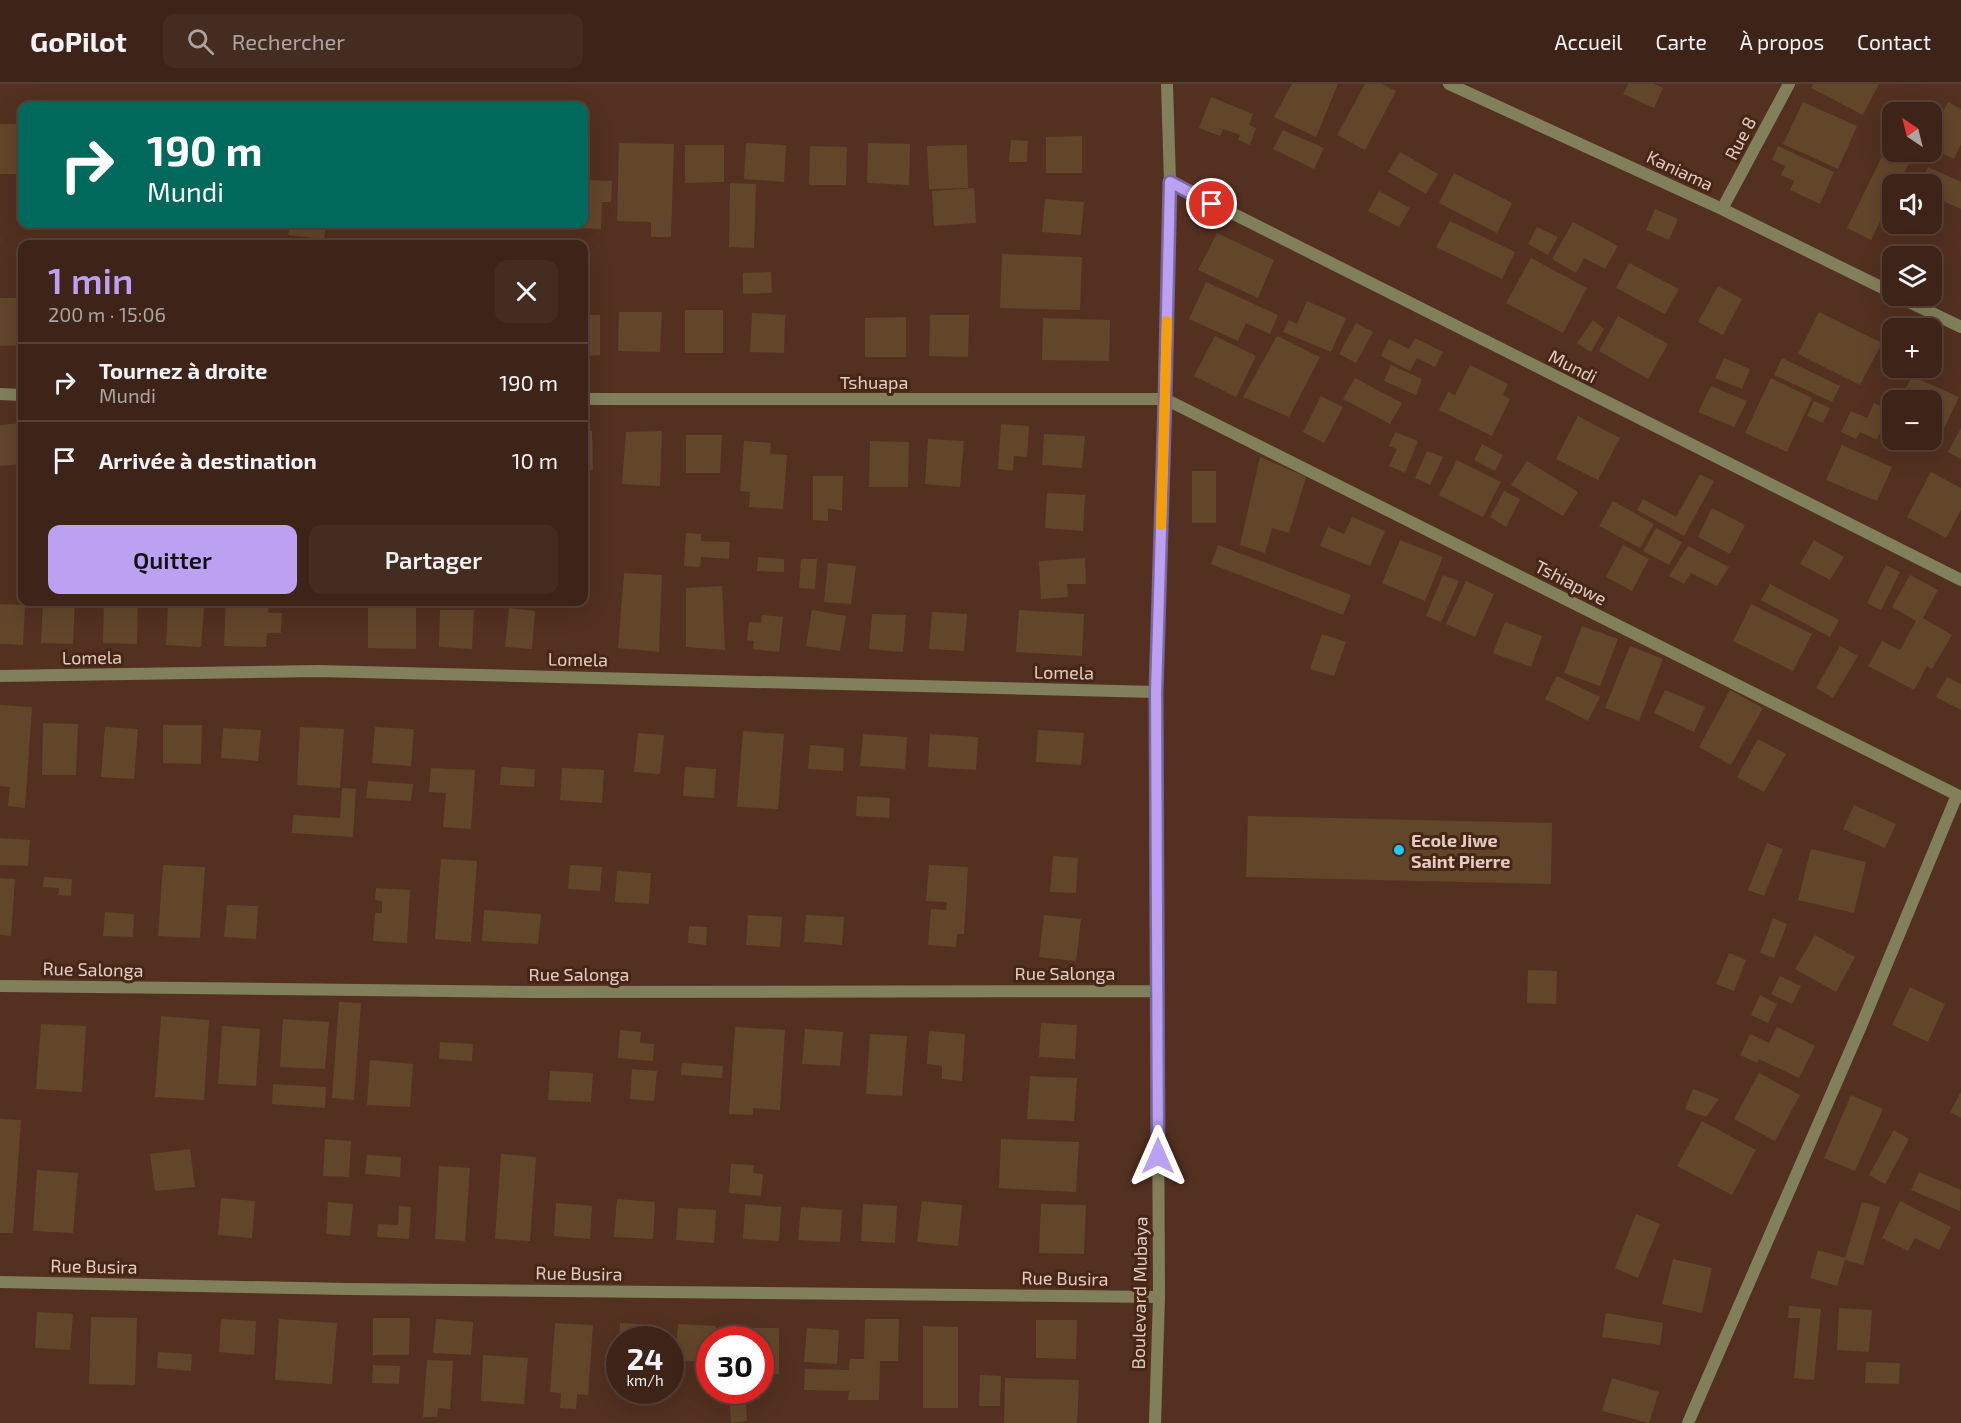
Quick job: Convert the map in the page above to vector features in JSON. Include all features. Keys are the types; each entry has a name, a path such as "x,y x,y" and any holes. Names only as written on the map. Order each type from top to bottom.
{"street":[{"name":"Boulevard Mubaya","path":"1155,1423 1159,1297 1156,692 1170,182 1167,84"},
{"name":"Kaniama","path":"1451,84 1722,209 1882,288"},
{"name":"Rue 8","path":"1722,209 1790,84"},
{"name":"Mundi","path":"1170,182 1961,580"},
{"path":"1918,306 1961,327"},
{"path":"0,394 18,394"},
{"name":"Tshuapa","path":"588,399 1165,399"},
{"name":"Tshiapwe","path":"1165,399 1959,796"},
{"name":"Lomela","path":"0,676 319,671 1156,692"},
{"path":"1688,1423 1862,1026 1959,796"},
{"name":"Rue Salonga","path":"0,986 535,992 1158,991"},
{"name":"Rue Busira","path":"0,1282 347,1289 1159,1297"}],"building":[{"path":"1292,84 1338,84 1316,137 1274,117"},
{"path":"1365,84 1382,84 1396,91 1365,150 1337,135"},
{"path":"1628,84 1654,84 1663,88 1654,108 1623,94"},
{"path":"1813,84 1879,84 1863,115 1811,88"},
{"path":"1211,97 1253,114 1249,125 1256,128 1250,145 1238,140 1240,135 1223,129 1220,136 1199,128"},
{"path":"1803,102 1857,126 1838,169 1783,144"},
{"path":"1948,102 1961,109 1961,144 1954,159 1942,153 1942,114"},
{"path":"0,124 18,124 18,174 0,174"},
{"path":"1283,130 1324,148 1314,169 1273,149"},
{"path":"1082,136 1082,173 1046,173 1046,137"},
{"path":"1011,140 1028,141 1027,162 1009,162"},
{"path":"619,143 674,144 671,237 651,237 651,222 617,221"},
{"path":"746,143 786,145 784,182 744,179"},
{"path":"868,143 910,144 909,185 867,183"},
{"path":"685,145 724,145 724,182 685,183"},
{"path":"967,145 968,188 929,189 927,146"},
{"path":"810,146 847,147 846,185 809,185"},
{"path":"1778,146 1834,172 1820,204 1790,190 1794,181 1781,175 1785,166 1772,160"},
{"path":"1400,152 1438,174 1426,194 1388,172"},
{"path":"1882,156 1882,162 1910,162 1903,174 1882,174 1882,218 1871,240 1847,228"},
{"path":"1928,167 1961,182 1961,209 1942,200 1942,174 1925,174"},
{"path":"1454,173 1512,203 1497,233 1439,203"},
{"path":"588,180 612,181 611,202 602,202 601,229 576,228 588,228"},
{"path":"730,183 756,184 754,248 729,247"},
{"path":"974,188 976,223 934,226 932,191"},
{"path":"1379,191 1410,208 1399,227 1368,211"},
{"path":"1045,199 1084,202 1081,235 1042,232"},
{"path":"1655,209 1678,219 1669,240 1646,230"},
{"path":"1450,221 1515,252 1502,279 1436,247"},
{"path":"1573,222 1618,246 1605,269 1584,258 1576,273 1552,259"},
{"path":"1537,227 1558,237 1548,255 1528,244"},
{"path":"289,228 325,228 324,239 288,235"},
{"path":"1217,233 1274,260 1258,298 1198,270"},
{"path":"1002,254 1082,257 1080,310 1000,308"},
{"path":"1531,258 1587,288 1563,333 1506,303"},
{"path":"1629,263 1679,289 1665,314 1616,288"},
{"path":"771,272 772,293 743,294 743,273"},
{"path":"1206,282 1278,315 1270,334 1246,323 1238,341 1189,319"},
{"path":"1718,286 1742,299 1723,335 1698,322"},
{"path":"0,298 18,298 18,345 0,346"},
{"path":"1307,301 1346,318 1331,352 1283,332 1289,320 1297,324"},
{"path":"685,310 723,310 723,353 685,353"},
{"path":"619,312 662,312 660,352 618,351"},
{"path":"1819,312 1882,343 1860,385 1798,354"},
{"path":"752,313 785,315 784,353 750,352"},
{"path":"588,315 600,315 600,355 588,356"},
{"path":"930,315 969,315 968,357 929,356"},
{"path":"1618,316 1668,344 1648,379 1599,351"},
{"path":"906,317 906,357 865,357 865,318"},
{"path":"1043,318 1110,320 1109,361 1042,360"},
{"path":"1593,320 1604,329 1591,352 1577,343"},
{"path":"1356,323 1373,332 1356,363 1339,354"},
{"path":"1215,336 1256,356 1236,397 1194,376"},
{"path":"1277,336 1320,357 1289,417 1243,397"},
{"path":"1415,338 1443,352 1435,367 1417,358 1410,371 1381,356 1389,339 1409,349"},
{"path":"1724,358 1750,369 1742,389 1715,378"},
{"path":"1782,358 1840,386 1832,402 1774,375"},
{"path":"1391,365 1422,379 1416,395 1384,381"},
{"path":"1470,365 1508,384 1503,395 1510,399 1492,436 1439,410 1448,392 1455,395"},
{"path":"1355,378 1402,403 1390,424 1343,399"},
{"path":"1771,378 1812,398 1787,452 1745,433"},
{"path":"1911,378 1916,378 1959,397 1942,432 1942,390 1905,390"},
{"path":"1711,386 1747,401 1734,427 1698,412"},
{"path":"1321,396 1343,407 1324,443 1303,432"},
{"path":"1814,401 1830,408 1823,423 1807,416"},
{"path":"1874,403 1882,407 1882,429 1877,440 1860,432 1856,439 1841,432 1851,411 1867,418"},
{"path":"1578,416 1620,438 1598,480 1556,459"},
{"path":"18,423 18,464 0,466 0,425"},
{"path":"1001,424 1029,426 1027,457 1014,456 1013,471 998,469"},
{"path":"1961,428 1961,459 1948,452"},
{"path":"592,431 593,470 588,470 588,432"},
{"path":"662,431 660,486 622,484 626,432"},
{"path":"1395,432 1418,441 1405,473 1389,466 1397,449 1389,446"},
{"path":"1044,434 1085,436 1082,468 1042,465"},
{"path":"686,435 722,435 720,473 686,473"},
{"path":"928,439 964,441 960,487 925,484"},
{"path":"744,441 771,443 770,454 787,455 783,509 749,507 750,492 740,491"},
{"path":"870,441 909,442 908,487 869,487"},
{"path":"1482,444 1503,455 1495,471 1474,460"},
{"path":"1842,445 1892,467 1877,501 1826,480"},
{"path":"1427,451 1443,457 1430,485 1415,478"},
{"path":"1260,457 1306,477 1289,533 1272,528 1265,553 1240,545"},
{"path":"1457,460 1501,482 1483,517 1439,495"},
{"path":"1527,461 1578,492 1563,516 1511,485"},
{"path":"1192,471 1216,471 1216,523 1192,523"},
{"path":"1931,472 1961,488 1961,510 1946,538 1907,517"},
{"path":"1700,474 1714,481 1684,536 1637,510 1643,499 1676,517"},
{"path":"813,476 843,476 842,511 828,508 828,521 813,520"},
{"path":"1504,491 1520,499 1506,527 1490,517"},
{"path":"1047,493 1085,495 1083,531 1045,528"},
{"path":"1613,501 1654,524 1640,548 1599,526"},
{"path":"1712,508 1745,525 1730,554 1698,537"},
{"path":"1352,517 1385,531 1370,566 1320,546 1328,527 1344,534"},
{"path":"1656,528 1682,542 1669,565 1643,551"},
{"path":"686,533 701,534 701,541 730,542 729,559 701,557 700,567 684,566"},
{"path":"1400,540 1443,557 1425,601 1382,583"},
{"path":"1814,540 1844,557 1830,580 1800,564"},
{"path":"1218,545 1351,595 1343,615 1211,564"},
{"path":"1623,545 1649,559 1632,591 1606,577"},
{"path":"1688,546 1729,567 1717,586 1691,573 1684,584 1669,576"},
{"path":"758,557 784,559 784,572 757,571"},
{"path":"1085,558 1086,584 1067,584 1068,597 1041,599 1039,561"},
{"path":"801,559 817,559 815,589 799,588"},
{"path":"828,563 856,566 851,604 824,602"},
{"path":"1886,565 1900,572 1881,610 1867,603"},
{"path":"624,573 662,575 659,652 618,648"},
{"path":"1443,575 1459,581 1441,622 1426,616"},
{"path":"1910,575 1938,590 1923,618 1952,635 1932,669 1927,666 1914,690 1868,666 1882,641 1900,650 1916,621 1892,607"},
{"path":"1466,581 1494,594 1475,637 1446,624"},
{"path":"1770,584 1839,620 1830,637 1761,600"},
{"path":"722,586 725,650 686,647 686,588"},
{"path":"0,604 25,606 23,645 0,644"},
{"path":"1751,604 1812,634 1793,671 1733,641"},
{"path":"43,606 75,606 73,644 41,643"},
{"path":"104,606 138,606 137,644 103,643"},
{"path":"168,606 204,607 201,647 166,645"},
{"path":"226,606 269,606 268,613 282,613 281,633 267,633 266,647 224,646"},
{"path":"368,606 416,606 416,649 368,648"},
{"path":"509,608 535,611 532,649 505,647"},
{"path":"440,610 474,610 472,649 439,647"},
{"path":"812,610 846,616 840,651 806,646"},
{"path":"1019,610 1084,614 1082,656 1016,652"},
{"path":"932,612 967,614 964,651 929,649"},
{"path":"872,614 906,615 903,652 869,649"},
{"path":"762,615 783,617 779,652 753,649 754,641 747,640 749,622 761,623"},
{"path":"1505,622 1542,636 1531,667 1493,653"},
{"path":"1582,626 1618,639 1600,686 1564,673"},
{"path":"1322,634 1346,642 1334,676 1310,669"},
{"path":"1630,646 1663,659 1639,721 1605,708"},
{"path":"1840,646 1858,656 1833,698 1816,688"},
{"path":"1557,676 1600,697 1588,721 1545,699"},
{"path":"1947,677 1961,684 1961,710 1936,697"},
{"path":"1665,690 1705,707 1694,732 1654,713"},
{"path":"1730,690 1763,708 1731,765 1699,747"},
{"path":"0,705 32,707 25,808 8,806 10,787 0,786"},
{"path":"43,723 78,724 76,775 42,775"},
{"path":"163,725 202,725 201,764 163,763"},
{"path":"105,727 138,729 134,779 101,777"},
{"path":"300,727 344,729 340,788 297,785"},
{"path":"375,727 414,729 411,766 372,763"},
{"path":"223,728 261,730 258,761 221,758"},
{"path":"1038,730 1084,733 1081,765 1036,762"},
{"path":"743,731 784,734 778,809 737,807"},
{"path":"638,733 664,735 660,774 634,772"},
{"path":"863,734 907,737 905,769 860,766"},
{"path":"930,734 978,737 976,770 928,767"},
{"path":"1758,739 1786,754 1764,792 1737,777"},
{"path":"810,745 844,748 843,771 808,769"},
{"path":"501,767 535,769 534,787 500,785"},
{"path":"685,767 716,769 714,798 683,796"},
{"path":"431,768 475,770 471,829 443,827 446,793 429,792"},
{"path":"562,768 604,770 602,803 560,800"},
{"path":"368,781 413,784 411,801 366,798"},
{"path":"342,788 356,789 353,837 292,833 293,815 340,818"},
{"path":"857,796 890,798 889,818 856,816"},
{"path":"1854,805 1896,824 1885,848 1843,829"},
{"name":"Ecole Jiwe Saint Pierre","path":"1248,816 1552,823 1551,884 1246,877"},
{"path":"0,838 30,840 28,866 0,865"},
{"path":"1767,843 1783,849 1764,896 1748,890"},
{"path":"1811,849 1866,862 1854,913 1798,900"},
{"path":"1053,856 1078,858 1076,893 1050,892"},
{"path":"441,859 477,861 471,942 435,939"},
{"path":"163,865 205,867 200,938 158,936"},
{"path":"570,865 602,867 600,891 568,889"},
{"path":"929,865 968,867 964,934 957,934 956,947 928,945 931,909 946,910 947,902 926,901"},
{"path":"617,871 651,873 649,904 615,902"},
{"path":"44,877 72,879 71,896 58,895 59,888 43,887"},
{"path":"0,878 15,879 11,936 0,935"},
{"path":"376,888 410,890 407,943 373,941 375,913 382,913 382,901 375,900"},
{"path":"227,905 258,906 256,939 224,937"},
{"path":"484,910 541,914 538,944 482,941"},
{"path":"105,912 134,914 133,937 103,936"},
{"path":"748,915 782,917 780,947 746,945"},
{"path":"806,915 844,917 842,945 804,942"},
{"path":"1044,915 1081,919 1076,961 1039,957"},
{"path":"1773,918 1787,924 1774,958 1760,953"},
{"path":"689,926 707,927 706,945 688,943"},
{"path":"1815,935 1855,957 1836,992 1795,969"},
{"path":"1729,953 1746,960 1734,991 1716,984"},
{"path":"1528,970 1557,971 1556,1004 1527,1003"},
{"path":"1780,976 1801,986 1792,1004 1771,994"},
{"path":"1910,987 1945,1004 1928,1042 1892,1025"},
{"path":"1760,995 1777,1004 1768,1023 1751,1015"},
{"path":"339,1002 361,1003 354,1100 332,1098"},
{"path":"161,1016 209,1020 204,1100 155,1097"},
{"path":"283,1019 329,1022 325,1069 280,1067"},
{"path":"1041,1023 1077,1025 1075,1059 1039,1057"},
{"path":"41,1024 86,1026 82,1092 36,1089"},
{"path":"222,1026 260,1029 256,1086 218,1084"},
{"path":"735,1027 785,1030 780,1110 753,1108 753,1115 729,1114"},
{"path":"1777,1027 1815,1046 1799,1078 1759,1059 1757,1063 1740,1055 1750,1034 1769,1043"},
{"path":"805,1029 843,1032 840,1066 802,1064"},
{"path":"620,1030 641,1032 640,1043 654,1044 653,1061 618,1058"},
{"path":"929,1031 965,1034 962,1081 942,1079 942,1066 927,1064"},
{"path":"870,1034 907,1036 902,1096 866,1094"},
{"path":"440,1042 473,1044 472,1061 439,1059"},
{"path":"370,1060 413,1064 410,1107 367,1105"},
{"path":"682,1063 723,1066 722,1078 681,1075"},
{"path":"632,1069 657,1071 654,1101 630,1099"},
{"path":"550,1071 593,1073 591,1102 548,1100"},
{"path":"1759,1073 1800,1095 1775,1141 1734,1119"},
{"path":"1030,1076 1077,1078 1074,1121 1027,1119"},
{"path":"273,1084 326,1087 325,1108 272,1104"},
{"path":"1693,1089 1719,1099 1706,1117 1685,1109"},
{"path":"1961,1092 1961,1118 1950,1112"},
{"path":"1851,1095 1883,1109 1855,1171 1824,1158"},
{"path":"0,1119 21,1120 13,1233 0,1233"},
{"path":"1702,1121 1756,1150 1732,1195 1677,1166"},
{"path":"1894,1130 1909,1139 1885,1184 1869,1175"},
{"path":"325,1139 351,1141 349,1177 323,1176"},
{"path":"1001,1139 1079,1142 1076,1192 999,1188"},
{"path":"190,1149 195,1187 155,1191 150,1154"},
{"path":"501,1154 536,1157 530,1241 495,1239"},
{"path":"367,1155 401,1157 400,1177 365,1174"},
{"path":"731,1164 754,1165 753,1173 763,1174 761,1196 729,1193"},
{"path":"439,1166 470,1168 465,1241 435,1239"},
{"path":"37,1170 78,1173 73,1233 33,1231"},
{"path":"1919,1172 1961,1190 1960,1211 1911,1190"},
{"path":"221,1198 255,1201 252,1238 218,1235"},
{"path":"617,1199 655,1202 653,1239 614,1237"},
{"path":"922,1201 962,1205 958,1246 917,1242"},
{"path":"1900,1201 1951,1227 1939,1250 1915,1238 1908,1251 1882,1238"},
{"path":"328,1202 353,1204 350,1236 326,1234"},
{"path":"1862,1202 1880,1207 1863,1265 1845,1260 1837,1286 1810,1278 1818,1250 1845,1258"},
{"path":"556,1203 592,1206 590,1239 554,1236"},
{"path":"745,1204 781,1207 779,1241 743,1239"},
{"path":"863,1204 897,1206 895,1243 861,1241"},
{"path":"1041,1204 1086,1205 1084,1254 1039,1253"},
{"path":"399,1206 411,1207 409,1239 377,1237 378,1224 398,1225"},
{"path":"801,1207 842,1210 840,1242 798,1240"},
{"path":"678,1208 716,1210 714,1243 676,1240"},
{"path":"1636,1214 1660,1224 1638,1278 1615,1268"},
{"path":"1673,1259 1712,1268 1702,1313 1662,1304"},
{"path":"1789,1306 1821,1309 1814,1380 1794,1378 1800,1318 1788,1318"},
{"path":"1839,1308 1872,1310 1869,1352 1837,1350"},
{"path":"37,1312 73,1314 70,1350 35,1348"},
{"path":"1606,1313 1663,1323 1660,1345 1602,1337"},
{"path":"91,1317 137,1318 135,1385 89,1384"},
{"path":"373,1318 410,1318 409,1355 373,1355"},
{"path":"221,1319 256,1321 254,1355 219,1352"},
{"path":"279,1319 337,1323 332,1384 275,1380"},
{"path":"436,1319 473,1322 471,1355 433,1353"},
{"path":"865,1319 899,1319 898,1361 880,1361 879,1400 848,1400 849,1391 804,1390 805,1369 849,1370 850,1359 864,1359"},
{"path":"1036,1320 1077,1320 1076,1359 1036,1358"},
{"path":"555,1323 593,1325 588,1395 577,1394 576,1409 560,1408 561,1393 550,1392"},
{"path":"620,1323 655,1325 655,1326 620,1326"},
{"path":"678,1324 716,1326 696,1326 696,1361 684,1361 684,1326 678,1326"},
{"path":"923,1326 958,1327 958,1408 923,1408"},
{"path":"774,1328 779,1328 779,1374 774,1374"},
{"path":"807,1328 839,1330 837,1364 804,1362"},
{"path":"158,1352 192,1354 191,1371 157,1368"},
{"path":"483,1355 528,1358 524,1404 481,1401"},
{"path":"427,1360 453,1361 450,1409 438,1408 437,1417 423,1417"},
{"path":"1866,1362 1900,1363 1899,1384 1865,1383"},
{"path":"373,1365 400,1366 399,1384 372,1383"},
{"path":"980,1375 1001,1376 1000,1406 979,1406"},
{"path":"1005,1378 1079,1380 1077,1423 1004,1423"},
{"path":"1612,1378 1659,1392 1649,1423 1602,1411"},
{"path":"730,1404 746,1404 747,1421 731,1423"}],"slow traffic":[{"path":"1161,525 1167,321"}],"place":[{"name":"Ecole Jiwe Saint Pierre","path":"1399,850"}],"route":[{"path":"1158,1156 1156,692 1170,182 1212,204"}]}
